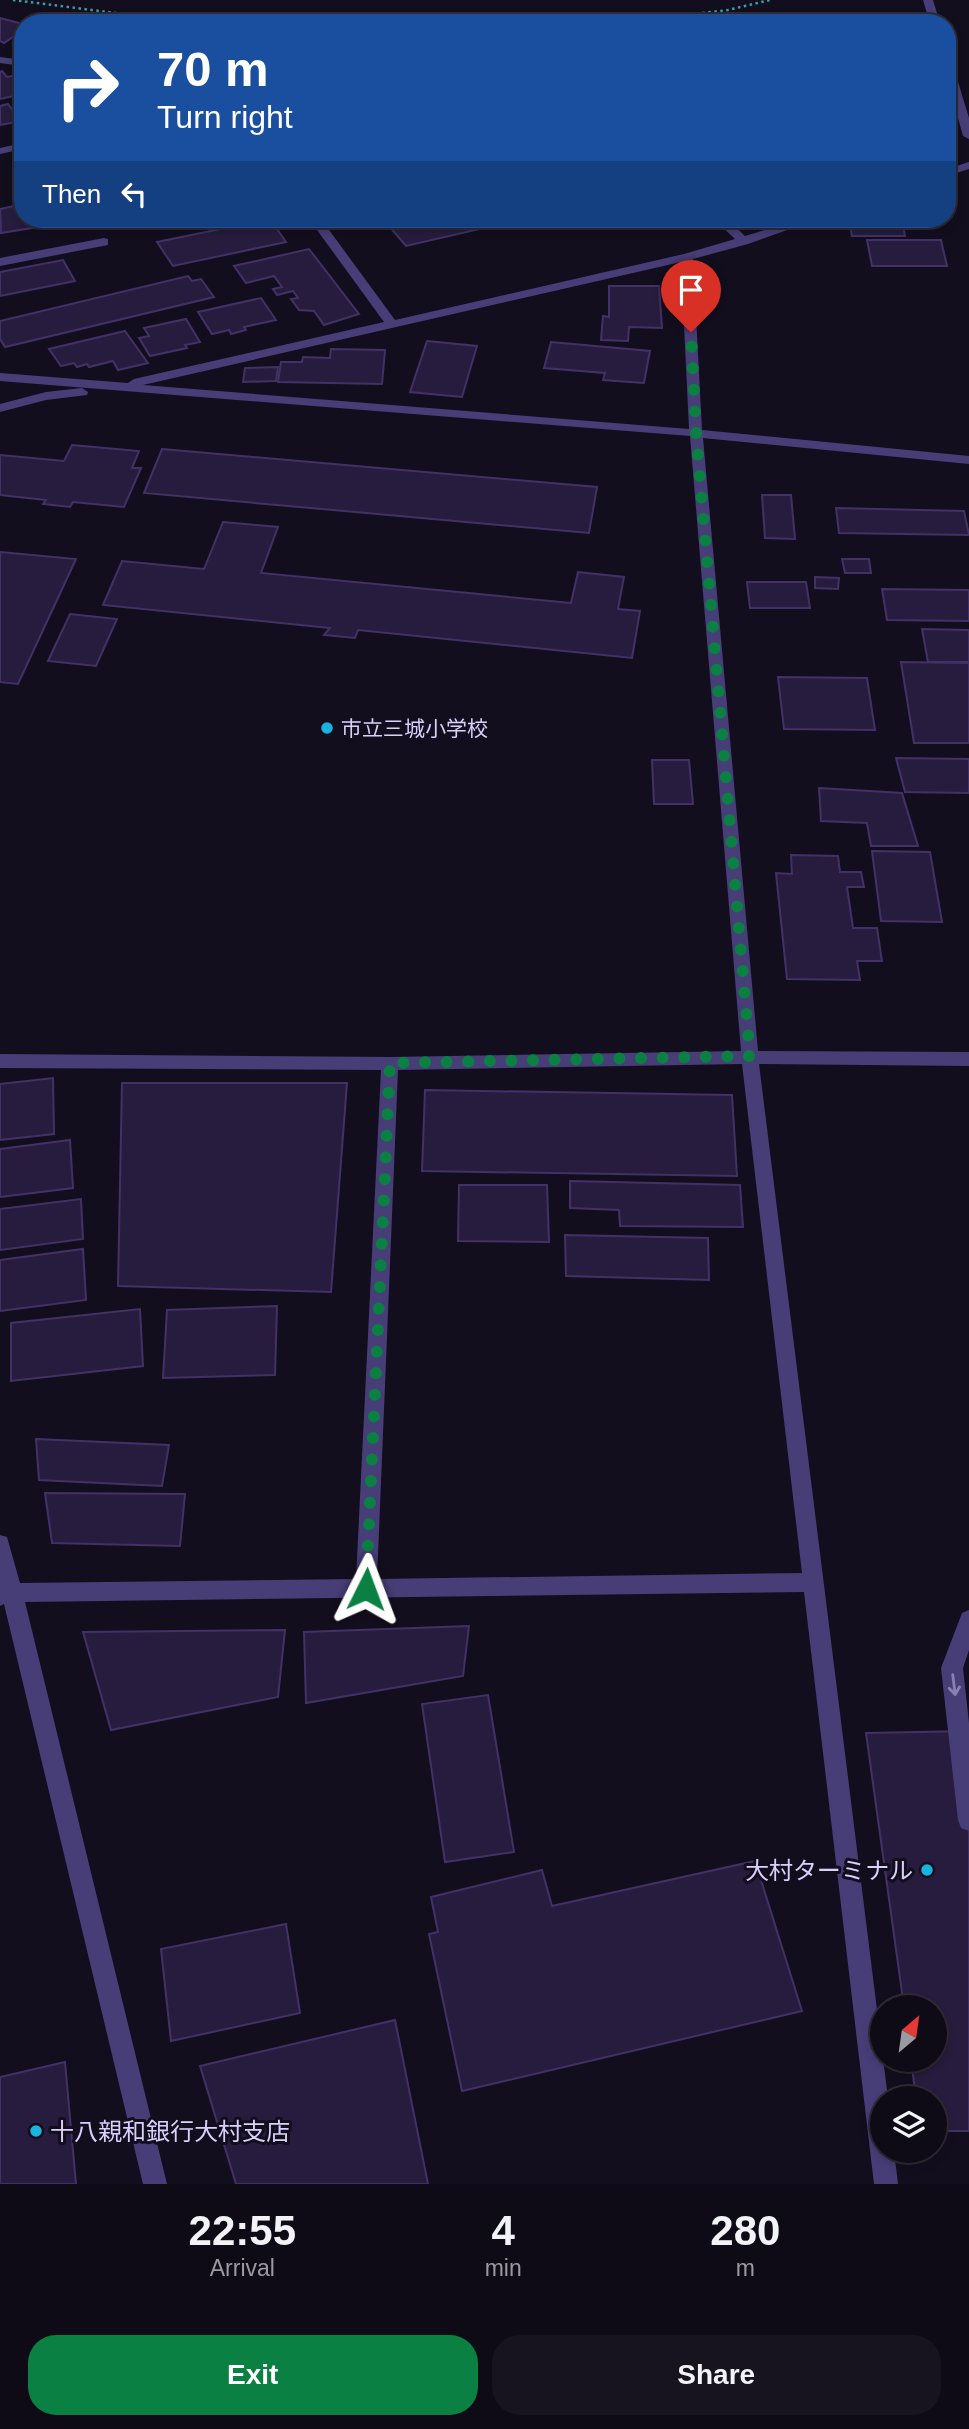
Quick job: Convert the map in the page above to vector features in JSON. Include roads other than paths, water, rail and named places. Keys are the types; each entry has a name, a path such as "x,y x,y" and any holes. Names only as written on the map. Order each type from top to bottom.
{"street":[{"path":"956,92 969,136"},
{"path":"322,228 392,324"},
{"path":"729,228 744,242"},
{"path":"0,408 46,396 116,387 687,257 785,228"},
{"path":"0,262 104,242"},
{"path":"687,257 696,433 750,1056 886,2184"},
{"path":"0,377 696,433 969,460"},
{"path":"0,1061 390,1063 750,1056 969,1059"},
{"path":"366,1589 390,1063"},
{"path":"0,1544 6,1594 155,2184"},
{"path":"6,1594 815,1582"},
{"path":"969,1620 952,1668 969,1821"}],"place":[{"name":"市立三城小学校","path":"327,728"},
{"name":"大村ターミナル","path":"927,1870"},
{"name":"十八親和銀行大村支店","path":"36,2131"}]}
